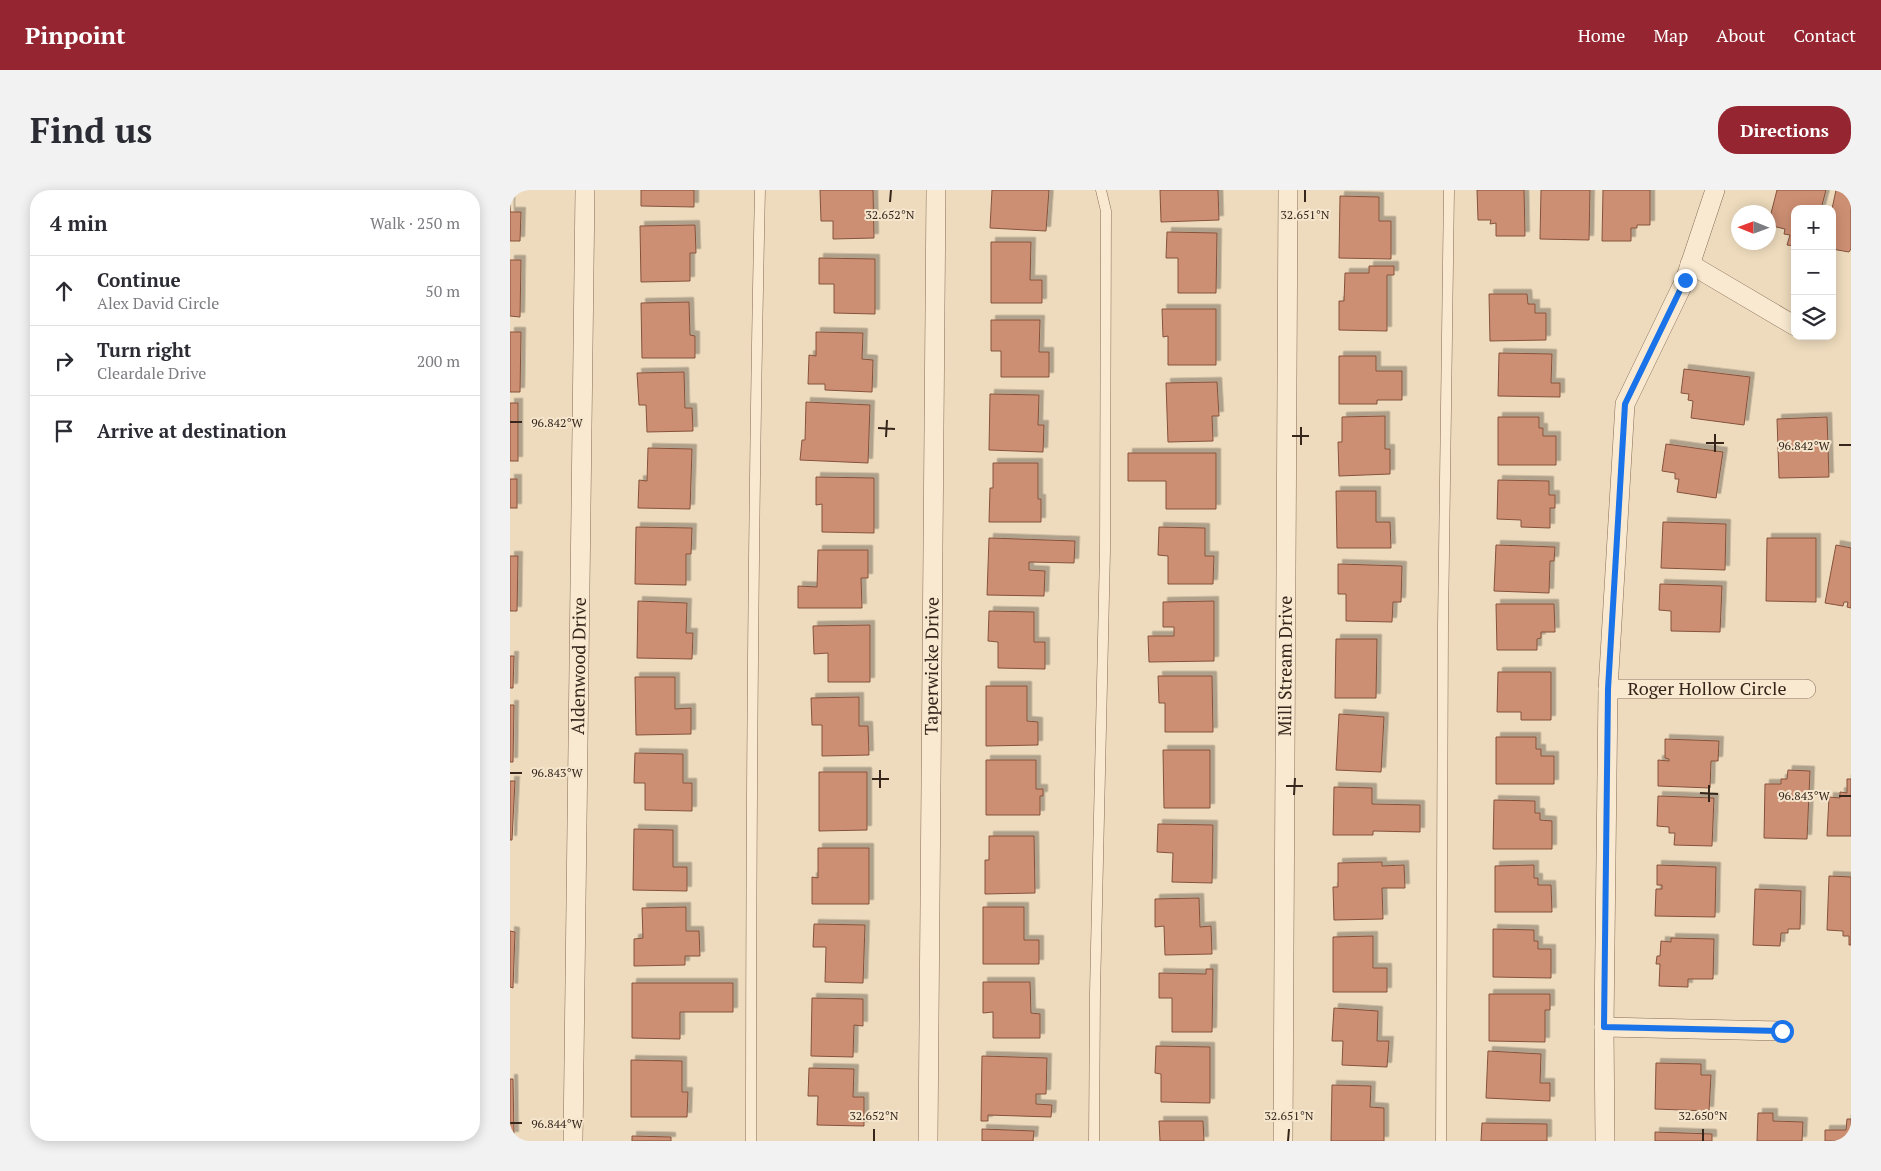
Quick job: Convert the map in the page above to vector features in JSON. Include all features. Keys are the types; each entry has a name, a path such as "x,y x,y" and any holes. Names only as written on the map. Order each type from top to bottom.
{"street":[{"name":"Aldenwood Drive","path":"573,1141 585,190"},
{"name":"Taperwicke Drive","path":"928,1141 936,190"},
{"name":"Mill Stream Drive","path":"1283,1141 1288,190"},
{"path":"1605,1141 1604,1027 1608,689 1625,404 1685,280 1715,190"},
{"path":"1690,264 1791,324"},
{"name":"Roger Hollow Circle","path":"1608,689 1806,689"},
{"path":"1604,1027 1782,1031"}],"lane":[{"path":"751,1141 754,472 760,190"},
{"path":"1094,1141 1105,551 1106,211 1101,190"},
{"path":"1441,1141 1443,635 1449,190"}],"building":[{"path":"641,190 694,190 694,207 641,206"},
{"path":"820,190 873,190 874,238 833,239 833,221 821,221"},
{"path":"992,190 1049,190 1046,231 990,228"},
{"path":"1160,190 1218,190 1219,220 1161,222"},
{"path":"1477,190 1524,190 1525,236 1496,236 1496,223 1490,224 1491,220 1478,220"},
{"path":"1541,190 1590,190 1589,240 1540,239"},
{"path":"1603,190 1650,190 1650,225 1637,225 1637,228 1631,228 1631,241 1602,241"},
{"path":"1777,190 1826,190 1822,205 1791,205 1791,246 1787,245 1790,235 1784,234 1785,229 1776,227 1776,205 1773,205"},
{"path":"1836,190 1851,192 1851,249 1849,252 1836,250 1836,205 1833,205"},
{"path":"1340,196 1379,197 1379,221 1391,221 1391,259 1339,258"},
{"path":"510,212 521,212 520,241 510,241"},
{"path":"695,225 696,253 690,253 690,281 641,282 640,226"},
{"path":"1167,232 1217,233 1216,293 1178,293 1178,258 1166,258"},
{"path":"991,242 1031,242 1030,280 1042,280 1042,303 991,303"},
{"path":"819,258 875,259 875,314 834,313 834,284 819,284"},
{"path":"510,260 521,260 520,317 510,316"},
{"path":"1369,266 1394,266 1394,275 1387,275 1387,331 1339,330 1339,301 1344,301 1345,273 1369,273"},
{"path":"1489,294 1527,294 1528,304 1535,304 1535,313 1546,313 1546,340 1490,341"},
{"path":"689,302 690,335 695,336 695,358 642,358 641,303"},
{"path":"1162,309 1216,309 1216,365 1168,365 1168,336 1163,337"},
{"path":"991,320 1040,320 1039,352 1049,352 1049,377 1001,377 1001,351 991,351"},
{"path":"510,332 521,332 520,392 510,392"},
{"path":"816,332 863,333 862,359 873,360 872,392 825,390 825,384 808,384 809,355 816,356"},
{"path":"1499,353 1552,354 1551,383 1560,383 1560,397 1498,396"},
{"path":"1339,356 1376,356 1376,371 1402,371 1402,400 1377,400 1377,404 1339,404"},
{"path":"1684,369 1750,377 1744,425 1691,418 1693,401 1688,400 1689,394 1681,393"},
{"path":"684,372 685,408 692,408 693,431 647,432 646,405 639,405 637,373"},
{"path":"1217,382 1219,416 1212,416 1213,441 1168,442 1166,383"},
{"path":"990,394 1039,395 1038,425 1044,425 1043,452 989,450"},
{"path":"806,402 870,405 868,463 800,460 802,440 805,440"},
{"path":"510,403 518,403 518,461 510,461"},
{"path":"1385,416 1385,449 1390,449 1390,474 1339,476 1338,442 1342,442 1342,417"},
{"path":"1498,417 1539,417 1539,428 1543,428 1543,436 1556,436 1556,465 1498,465"},
{"path":"1827,417 1829,477 1779,478 1777,419"},
{"path":"1666,444 1723,452 1716,498 1677,492 1679,479 1675,479 1675,473 1662,471"},
{"path":"648,448 692,449 690,509 638,508 639,480 647,481"},
{"path":"1128,453 1216,453 1216,509 1166,509 1166,481 1128,481"},
{"path":"993,463 1038,463 1038,499 1041,499 1041,522 989,522 990,488 993,488"},
{"path":"816,477 874,478 874,533 822,532 822,504 816,505"},
{"path":"510,479 517,479 517,508 510,508"},
{"path":"1498,480 1549,481 1549,495 1555,495 1555,508 1550,508 1550,528 1521,527 1521,520 1497,519"},
{"path":"1336,491 1376,491 1376,522 1390,522 1391,548 1337,548"},
{"path":"1663,522 1726,524 1725,570 1661,568"},
{"path":"636,527 692,528 691,554 686,554 686,585 635,584"},
{"path":"1159,527 1205,528 1205,556 1214,556 1213,584 1168,584 1168,556 1158,555"},
{"path":"989,538 1075,541 1074,563 1029,562 1029,570 1045,571 1044,596 987,595"},
{"path":"1767,538 1816,538 1816,602 1766,601"},
{"path":"1496,545 1555,547 1554,561 1550,561 1549,593 1494,591"},
{"path":"1836,545 1851,548 1851,608 1847,607 1848,602 1844,602 1843,606 1825,603"},
{"path":"818,550 868,550 868,578 861,578 862,608 798,608 798,586 817,587"},
{"path":"510,556 518,556 517,611 510,611"},
{"path":"1338,564 1402,566 1401,602 1393,602 1392,622 1346,621 1346,594 1338,594"},
{"path":"1660,584 1722,586 1720,632 1671,631 1671,611 1659,610"},
{"path":"638,601 687,603 686,633 693,633 692,659 637,658"},
{"path":"1214,601 1214,661 1149,662 1148,636 1174,636 1174,627 1163,627 1163,602"},
{"path":"1496,604 1554,604 1555,632 1541,632 1541,638 1537,639 1537,650 1497,650"},
{"path":"989,611 1034,612 1034,642 1045,642 1045,669 998,668 998,642 988,641"},
{"path":"870,625 870,682 828,682 828,653 814,654 813,626"},
{"path":"1336,639 1377,639 1376,698 1335,698"},
{"path":"510,656 514,656 513,688 510,688"},
{"path":"1498,672 1551,672 1551,720 1521,720 1521,712 1497,712"},
{"path":"1158,676 1212,676 1213,732 1165,732 1165,703 1159,703"},
{"path":"635,677 675,677 675,709 691,708 691,734 636,735"},
{"path":"986,686 1027,686 1027,721 1038,722 1038,745 986,746"},
{"path":"859,697 859,726 868,726 869,755 822,756 822,725 812,725 811,698"},
{"path":"510,705 514,705 513,762 510,762"},
{"path":"1339,714 1384,717 1381,772 1336,770"},
{"path":"1496,737 1536,737 1536,749 1541,749 1541,756 1554,756 1554,784 1496,784"},
{"path":"1665,739 1719,741 1718,761 1711,761 1710,788 1658,786 1658,760 1669,761 1669,759 1665,758"},
{"path":"1163,750 1210,750 1210,808 1164,808"},
{"path":"635,753 683,754 683,783 692,783 692,811 645,810 645,783 634,783"},
{"path":"986,760 1036,760 1036,789 1043,789 1043,796 1040,796 1040,815 986,815"},
{"path":"1788,770 1810,771 1807,839 1764,838 1765,784 1781,784 1781,779 1787,779"},
{"path":"819,772 867,772 867,830 819,831"},
{"path":"1847,779 1851,779 1851,836 1827,836 1829,797 1840,798 1840,792 1847,793"},
{"path":"510,781 515,781 512,840 510,840"},
{"path":"1334,787 1372,788 1372,804 1420,805 1420,832 1373,831 1373,835 1333,835"},
{"path":"1658,796 1714,798 1712,846 1674,845 1675,833 1669,833 1669,827 1657,826"},
{"path":"1494,800 1535,801 1535,813 1540,813 1540,820 1552,821 1552,849 1493,849"},
{"path":"1158,824 1213,825 1212,883 1172,882 1173,853 1157,852"},
{"path":"634,829 673,830 673,867 687,867 687,891 633,890"},
{"path":"989,836 1034,836 1035,893 985,894 985,860 989,860"},
{"path":"818,848 869,848 869,904 812,904 812,877 818,878"},
{"path":"1382,862 1382,866 1404,865 1405,888 1382,888 1383,919 1334,920 1333,887 1338,887 1338,863"},
{"path":"1534,865 1534,878 1538,878 1538,885 1551,885 1552,912 1495,912 1495,866"},
{"path":"1657,865 1716,867 1715,917 1655,916 1656,889 1662,889 1662,885 1657,885"},
{"path":"1829,876 1851,877 1851,945 1849,945 1849,936 1843,936 1843,931 1827,930"},
{"path":"1755,889 1801,891 1800,929 1788,929 1788,933 1781,933 1780,946 1753,945"},
{"path":"1199,898 1200,927 1211,926 1212,954 1165,955 1164,926 1155,927 1155,899"},
{"path":"686,907 686,931 699,931 700,956 685,956 685,965 634,966 634,939 643,938 642,908"},
{"path":"983,907 1024,907 1024,940 1039,940 1039,964 983,964"},
{"path":"814,924 865,925 863,983 825,982 826,947 813,947"},
{"path":"1493,929 1534,930 1534,941 1538,941 1538,949 1551,949 1551,978 1493,977"},
{"path":"510,931 515,932 513,988 510,987"},
{"path":"1373,936 1373,968 1387,968 1387,992 1333,992 1333,937"},
{"path":"1671,938 1714,939 1713,979 1688,979 1688,987 1659,986 1660,964 1656,964 1657,956 1660,956 1661,941 1671,942"},
{"path":"1206,969 1213,969 1212,1032 1172,1032 1172,998 1159,998 1159,973 1206,974"},
{"path":"983,982 1030,982 1031,1013 1040,1014 1040,1038 993,1038 993,1012 983,1013"},
{"path":"632,983 733,983 733,1012 680,1012 680,1039 632,1038"},
{"path":"1489,994 1550,994 1550,1010 1545,1010 1545,1042 1489,1041"},
{"path":"812,998 863,999 863,1026 854,1025 853,1057 811,1056"},
{"path":"1334,1008 1378,1011 1377,1041 1389,1041 1387,1067 1342,1065 1343,1041 1332,1041"},
{"path":"1156,1046 1210,1047 1210,1103 1161,1102 1161,1074 1155,1073"},
{"path":"1488,1051 1541,1054 1540,1083 1550,1083 1550,1101 1486,1098"},
{"path":"982,1056 1047,1058 1046,1094 1036,1094 1036,1104 1052,1105 1051,1117 988,1115 988,1121 981,1121"},
{"path":"631,1060 682,1061 682,1092 688,1092 687,1117 631,1117"},
{"path":"1656,1063 1701,1064 1701,1075 1711,1075 1709,1111 1655,1109"},
{"path":"809,1068 854,1069 853,1097 864,1097 864,1126 817,1125 818,1096 808,1096"},
{"path":"510,1079 513,1079 514,1136 510,1136"},
{"path":"1332,1085 1371,1086 1370,1107 1384,1108 1384,1141 1331,1141"},
{"path":"1758,1113 1773,1113 1773,1121 1803,1122 1802,1141 1757,1141"},
{"path":"1847,1119 1851,1119 1851,1141 1825,1141 1825,1130 1846,1130"},
{"path":"1159,1121 1203,1121 1204,1141 1160,1141"},
{"path":"1482,1123 1547,1124 1547,1141 1481,1141"},
{"path":"982,1129 1034,1131 1033,1141 982,1141"},
{"path":"1655,1132 1712,1134 1712,1141 1655,1141"},
{"path":"632,1136 671,1137 671,1141 632,1141"}],"route":[{"path":"1685,280 1625,404 1608,689 1604,1027 1782,1031"}]}
